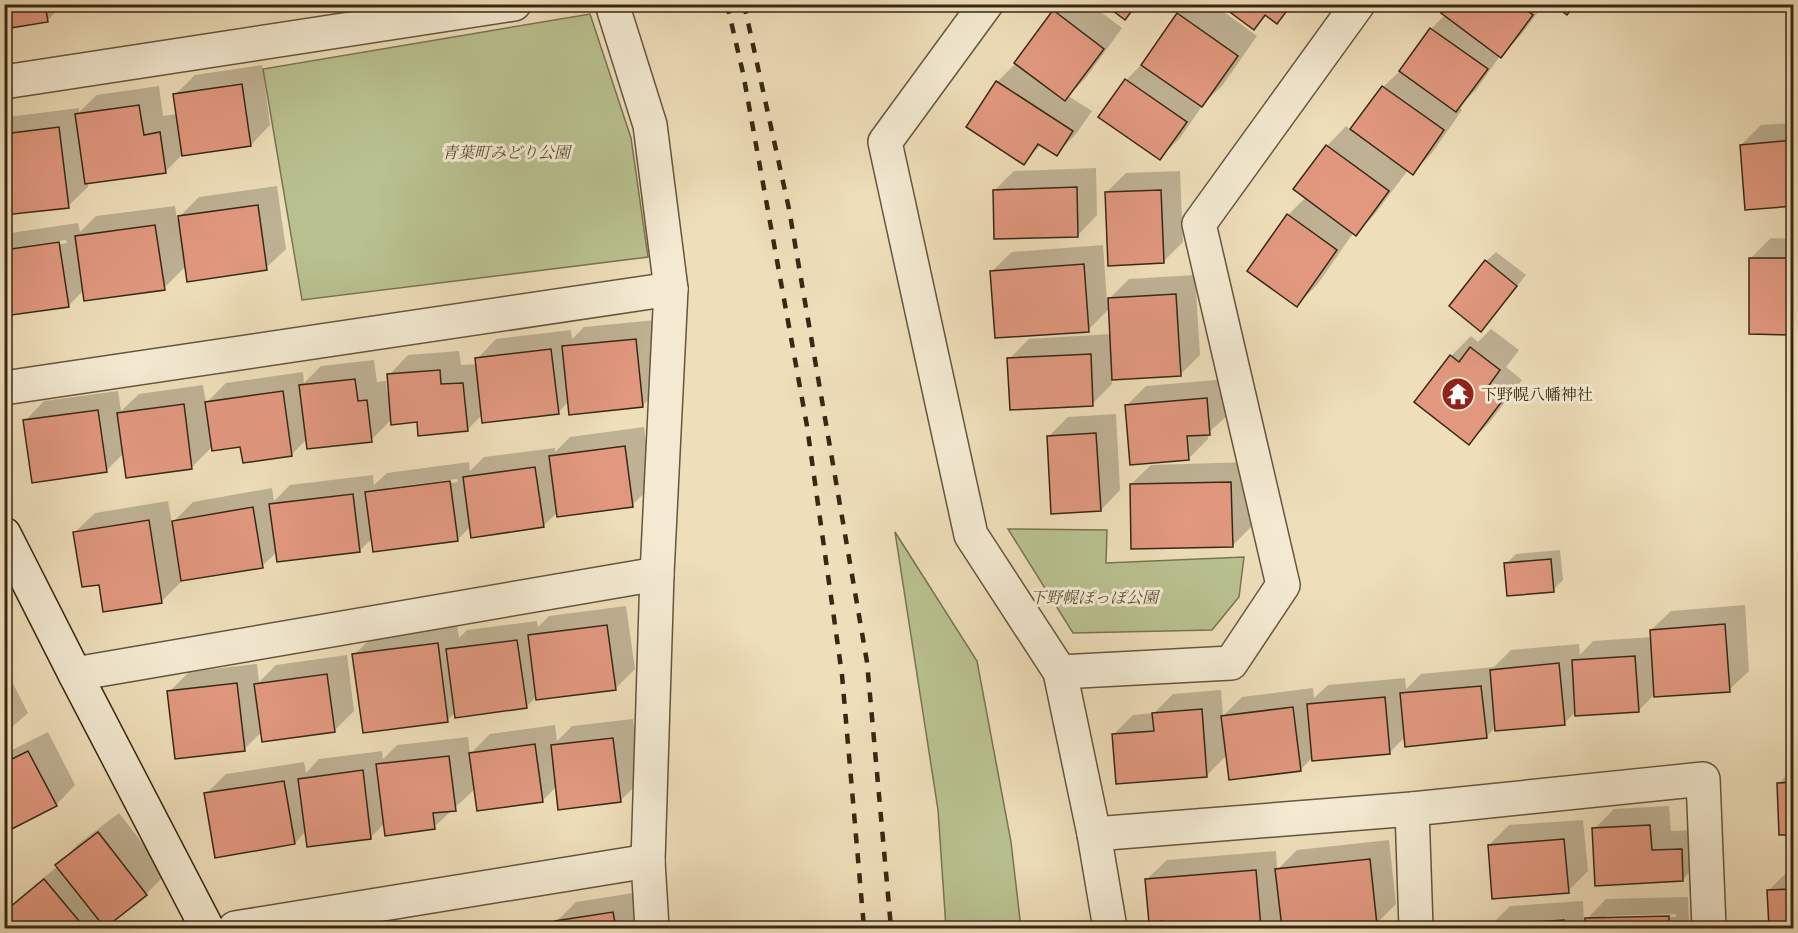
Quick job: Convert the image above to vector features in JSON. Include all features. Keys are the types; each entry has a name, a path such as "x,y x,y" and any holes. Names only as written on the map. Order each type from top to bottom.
{"street":[{"path":"4,82 514,4"},
{"path":"612,4 650,125 670,289 657,574 648,861 652,928"},
{"path":"986,4 885,141 971,535 1060,672 1094,834 1110,928"},
{"path":"1060,672 1231,663 1284,585 1199,224 1358,4"},
{"path":"4,388 670,289"},
{"path":"4,534 207,928"},
{"path":"75,675 657,574"},
{"path":"1094,834 1412,809 1703,779 1709,928"},
{"path":"1412,809 1416,928"},
{"path":"235,928 648,861"}],"green space":[{"name":"青葉町みどり公園","path":"590,14 631,138 648,257 302,300 263,69"},
{"name":"下野幌ぽっぽ公園","path":"1008,529 1107,530 1106,563 1244,557 1239,597 1212,630 1073,633"},
{"path":"895,532 977,661 1011,842 1021,928 946,928 938,810"}],"building":[{"path":"4,4 45,4 48,22 4,29"},
{"path":"1104,4 1137,4 1125,20"},
{"path":"1219,4 1292,4 1277,24 1265,15 1254,30"},
{"path":"1447,4 1519,4 1533,15 1501,58 1441,13"},
{"path":"1552,4 1575,4 1567,15"},
{"path":"1053,10 1104,49 1065,101 1014,63"},
{"path":"1177,13 1238,56 1202,107 1141,65"},
{"path":"1430,28 1488,69 1456,112 1399,71"},
{"path":"1125,79 1187,122 1160,160 1098,117"},
{"path":"996,81 1073,131 1057,156 1038,144 1024,165 966,127"},
{"path":"242,84 251,146 182,156 173,94"},
{"path":"1382,86 1444,130 1413,175 1350,129"},
{"path":"139,105 144,135 160,132 166,173 85,184 75,114"},
{"path":"59,127 69,208 4,215 4,134"},
{"path":"1794,140 1794,206 1745,210 1740,145"},
{"path":"1326,145 1389,191 1356,236 1293,189"},
{"path":"1077,187 1078,237 994,239 993,190"},
{"path":"1161,190 1164,263 1108,266 1105,192"},
{"path":"258,205 267,270 187,282 178,216"},
{"path":"1287,214 1337,250 1297,307 1247,271"},
{"path":"155,225 165,290 84,301 75,236"},
{"path":"59,242 69,307 4,316 4,250"},
{"path":"1749,258 1794,258 1794,335 1749,334"},
{"path":"1485,260 1517,286 1481,332 1449,306"},
{"path":"1084,264 1089,332 995,338 990,271"},
{"path":"1176,294 1181,376 1112,380 1108,298"},
{"path":"636,339 643,407 569,415 562,346"},
{"name":"下野幌八幡神社","path":"1470,347 1500,370 1487,388 1503,400 1469,445 1414,402 1450,355 1459,362"},
{"path":"551,349 559,414 482,423 475,358"},
{"path":"1091,354 1093,406 1010,410 1007,358"},
{"path":"440,370 441,384 463,383 468,431 418,436 417,422 391,425 387,374"},
{"path":"355,379 358,401 367,400 372,442 307,449 299,385"},
{"path":"283,391 292,456 243,463 240,447 212,451 205,402"},
{"path":"1207,398 1210,435 1187,436 1189,460 1130,465 1125,405"},
{"path":"184,404 192,469 126,478 117,413"},
{"path":"98,410 107,472 32,483 23,420"},
{"path":"1096,433 1101,511 1051,514 1047,436"},
{"path":"625,446 633,507 557,517 549,456"},
{"path":"535,467 544,527 471,538 463,477"},
{"path":"450,481 458,541 373,552 365,492"},
{"path":"1231,482 1233,547 1131,549 1130,484"},
{"path":"353,494 360,552 277,562 269,504"},
{"path":"253,507 263,568 181,581 172,521"},
{"path":"149,520 162,603 103,612 99,585 82,587 73,532"},
{"path":"1551,559 1554,592 1507,596 1504,563"},
{"path":"1725,624 1730,692 1654,697 1650,630"},
{"path":"607,625 616,690 536,700 528,635"},
{"path":"517,640 527,708 455,718 446,649"},
{"path":"438,643 448,722 363,733 352,654"},
{"path":"1635,656 1639,712 1575,716 1572,660"},
{"path":"1559,663 1565,725 1495,731 1490,670"},
{"path":"327,674 335,732 262,742 254,684"},
{"path":"237,683 245,751 175,759 167,691"},
{"path":"1481,686 1487,738 1405,747 1400,693"},
{"path":"1385,697 1390,754 1312,761 1307,704"},
{"path":"1293,707 1301,771 1229,780 1221,716"},
{"path":"1202,709 1207,777 1116,784 1112,734 1154,731 1152,713"},
{"path":"613,738 621,802 558,810 551,745"},
{"path":"535,744 543,802 477,811 469,753"},
{"path":"28,751 57,806 4,833 4,763"},
{"path":"449,756 456,811 433,813 435,829 385,836 376,764"},
{"path":"363,770 371,839 307,847 298,779"},
{"path":"284,781 295,844 215,858 204,793"},
{"path":"1794,782 1794,835 1779,835 1777,783"},
{"path":"1650,825 1652,850 1682,849 1683,881 1595,886 1592,828"},
{"path":"98,832 147,895 105,928 55,865"},
{"path":"1564,839 1569,893 1492,899 1488,845"},
{"path":"1370,859 1377,925 1347,928 1282,928 1275,869"},
{"path":"1256,870 1261,928 1163,928 1162,921 1149,923 1145,879"},
{"path":"44,879 85,928 8,928 4,924 4,912"},
{"path":"1794,889 1794,928 1769,928 1767,890"},
{"path":"613,912 616,928 556,928 555,921"},
{"path":"1669,916 1669,928 1585,928 1585,918"},
{"path":"1564,920 1564,928 1489,928 1489,925"}],"railway":[{"path":"727,4 743,73 807,426 842,675 864,928"},
{"path":"744,4 789,209 867,662 891,928"}],"place":[{"name":"下野幌八幡神社","path":"1458,394"}]}
